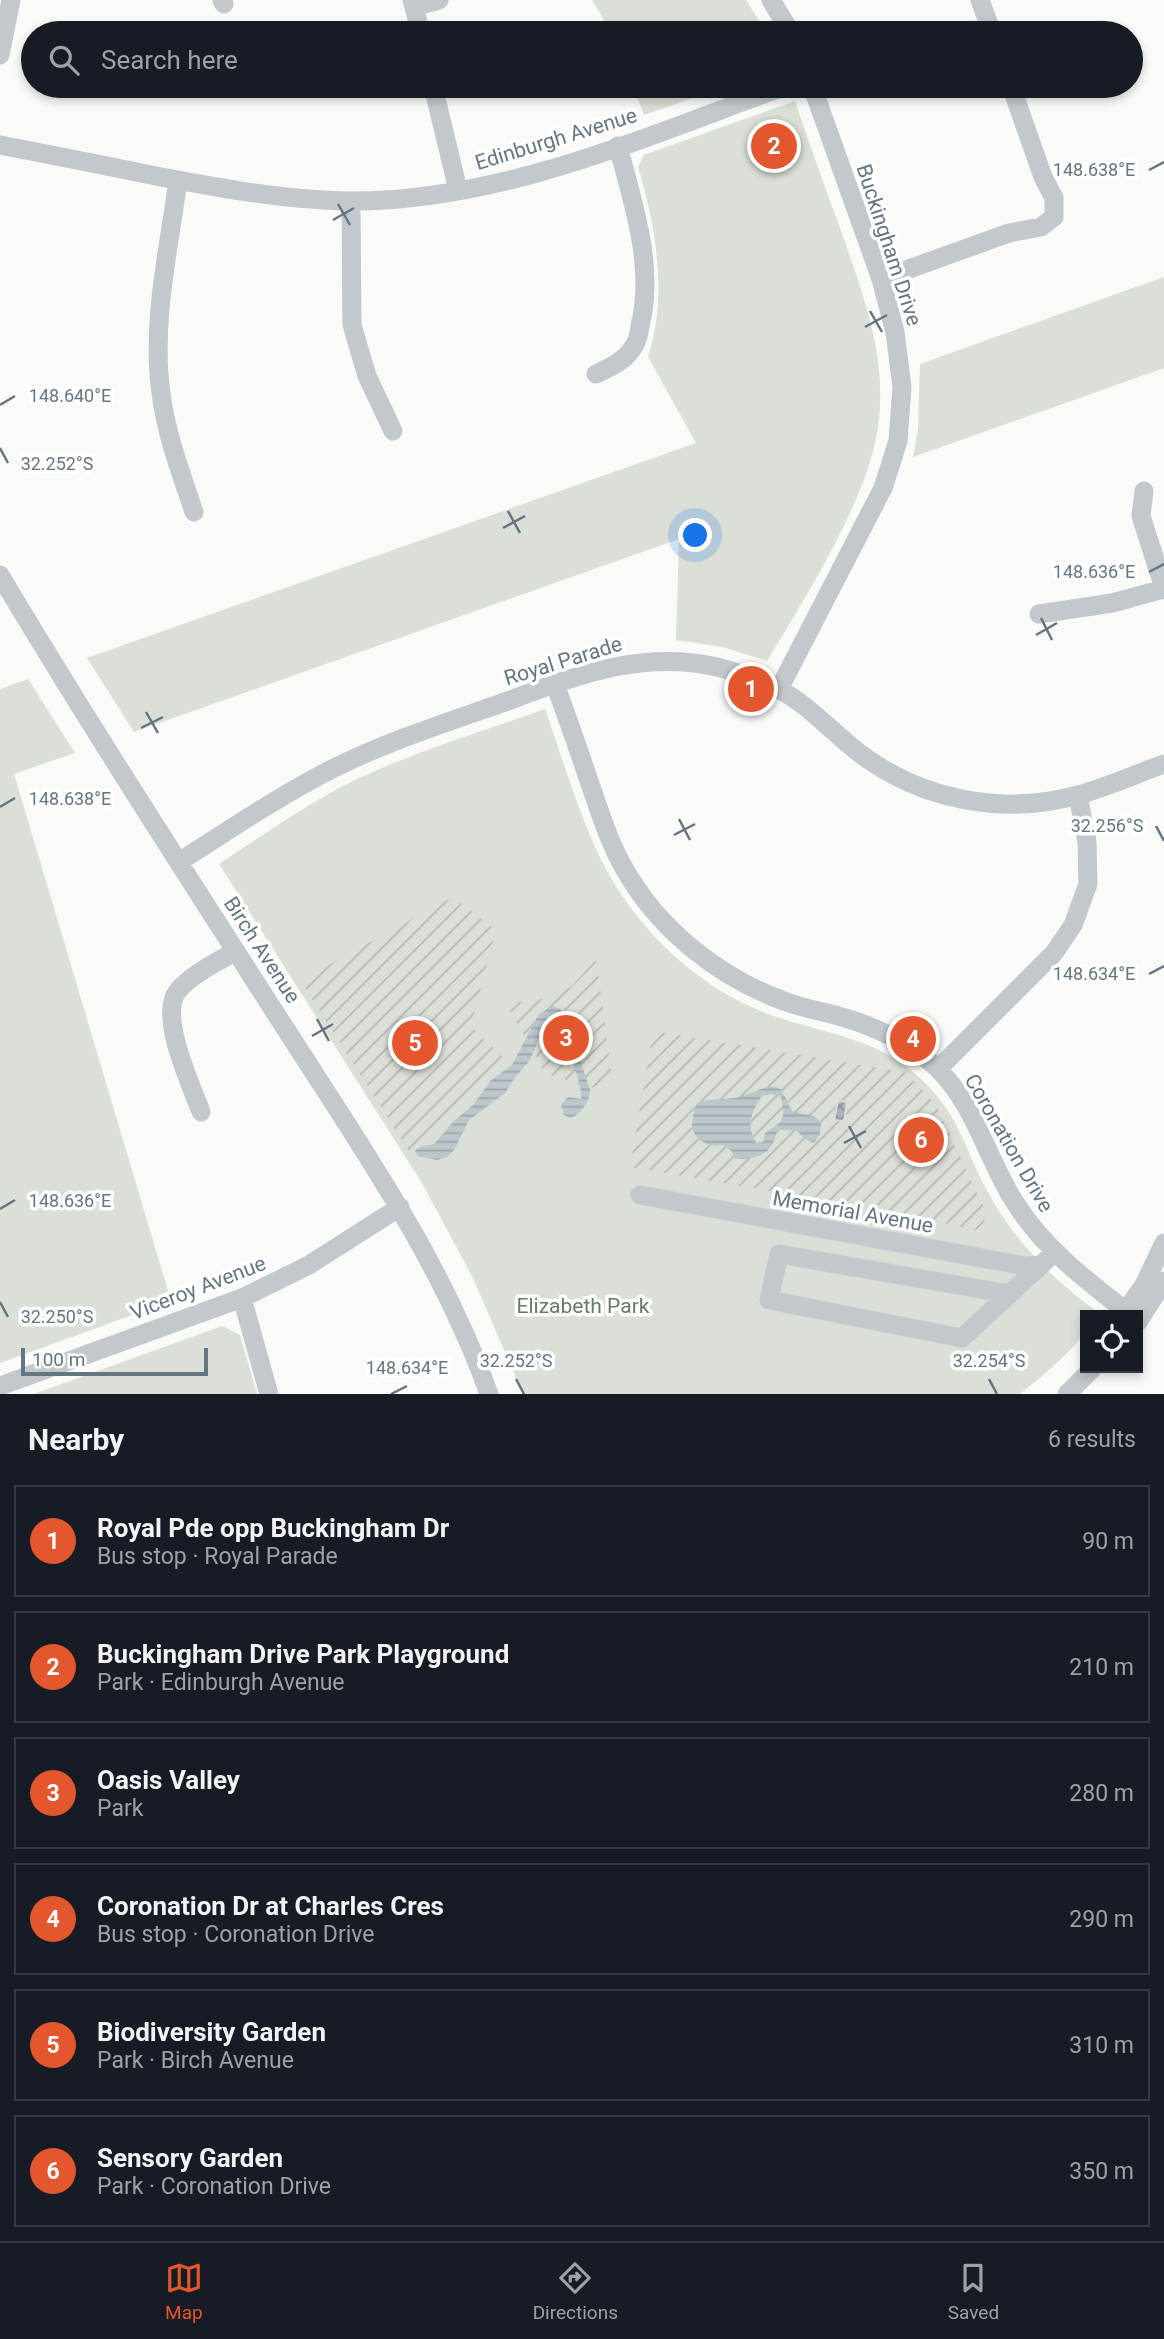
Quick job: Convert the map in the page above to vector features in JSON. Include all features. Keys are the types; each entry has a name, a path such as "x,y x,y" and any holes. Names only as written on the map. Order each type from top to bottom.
{"street":[{"path":"0,55 11,0"},
{"path":"418,21 414,3 439,0"},
{"path":"771,0 784,21"},
{"path":"980,0 988,21"},
{"path":"436,98 458,190"},
{"name":"Edinburgh Avenue","path":"0,145 281,197 352,201 458,190 547,170 752,98"},
{"name":"Buckingham Drive","path":"779,689 883,488 898,441 902,387 895,332 881,279 816,98"},
{"path":"881,279 1009,233 1041,227 1054,217 1054,198 1043,177 1015,98"},
{"path":"596,374 619,363 636,345 643,315 642,252 618,146"},
{"path":"178,180 158,329 161,392 172,444 194,512"},
{"path":"352,201 352,326 368,376 393,431"},
{"path":"1039,614 1112,603 1164,588 1141,516 1144,491"},
{"name":"Birch Avenue","path":"0,575 179,862 400,1207 458,1317 489,1394"},
{"name":"Royal Parade","path":"179,862 301,786 349,761 555,684 622,664 684,662 718,667 779,689 858,753 889,774 947,797 981,803 1042,802 1078,795 1164,764"},
{"name":"Coronation Drive","path":"555,684 603,821 624,868 653,911 703,957 753,990 807,1010 845,1018 880,1032 908,1047 938,1069 970,1112 1013,1200 1038,1236 1048,1259 1121,1310"},
{"path":"938,1069 1054,953 1073,925 1088,884 1087,842 1078,795"},
{"path":"201,1112 185,1071 172,1021 172,1001 183,984 236,951"},
{"name":"Memorial Avenue","path":"640,1195 1025,1266 1048,1259"},
{"name":"Viceroy Avenue","path":"0,1385 242,1298 309,1265 400,1207"},
{"path":"1135,1310 1164,1243"},
{"path":"1009,1294 779,1254 769,1300 962,1338 1048,1259"},
{"path":"1139,1310 1164,1281"},
{"path":"242,1298 270,1394"},
{"path":"1068,1394 1088,1373"}],"green space":[{"path":"592,0 746,0 759,21 605,21"},
{"path":"638,98 693,98 644,115"},
{"path":"795,101 862,291 876,351 880,411 875,442 856,499 821,570 767,661 723,647 676,640 679,539 134,732 87,658 696,443 648,357 657,310 657,262 650,213 638,167 644,155"},
{"path":"1164,277 1164,368 913,457 918,429 920,364"},
{"path":"28,679 75,753 14,774 171,1301 0,1363 0,689"},
{"name":"Elizabeth Park","path":"545,709 589,834 608,873 638,918 676,957 720,990 768,1014 868,1045 887,1054 922,1080 953,1119 986,1189 1021,1242 1050,1273 1095,1310 1080,1310 1080,1339 1020,1394 523,1394 473,1278 422,1183 219,864 345,785 419,753"},
{"path":"453,897 496,930 471,1026 507,1061 412,1156 300,980"},
{"path":"596,959 613,1084 589,1088 545,1073 506,1004 553,997 572,986"},
{"path":"653,1031 905,1072 936,1105 986,1212 982,1231 875,1209 630,1167"},
{"path":"222,1326 240,1335 257,1394 34,1394"}],"shaded area":[{"path":"553,1006 560,1009 566,1017 590,1090 589,1098 581,1110 571,1118 564,1115 561,1105 568,1097 581,1099 580,1085 562,1035 558,1030 551,1029 538,1041 530,1060 505,1093 469,1120 454,1150 447,1157 437,1160 418,1156 415,1151 419,1147 434,1144 454,1121 474,1104 491,1080 512,1065 539,1014"},
{"path":"769,1087 781,1089 792,1111 816,1117 821,1124 820,1134 814,1143 797,1131 780,1130 771,1147 761,1155 742,1159 735,1158 724,1145 705,1143 695,1134 692,1119 699,1102 730,1099","holes":["771,1094 781,1097 782,1119 765,1133 763,1142 756,1143 751,1130 755,1108 762,1096"]}],"building":[{"path":"838,1101 847,1102 844,1121 834,1120"}],"place":[{"name":"Buckingham Drive Park Playground","path":"774,146"},
{"name":"Royal Pde opp Buckingham Dr","path":"751,689"},
{"name":"Oasis Valley","path":"566,1038"},
{"name":"Coronation Dr at Charles Cres","path":"913,1039"},
{"name":"Biodiversity Garden","path":"415,1043"},
{"name":"Sensory Garden","path":"921,1140"}]}
